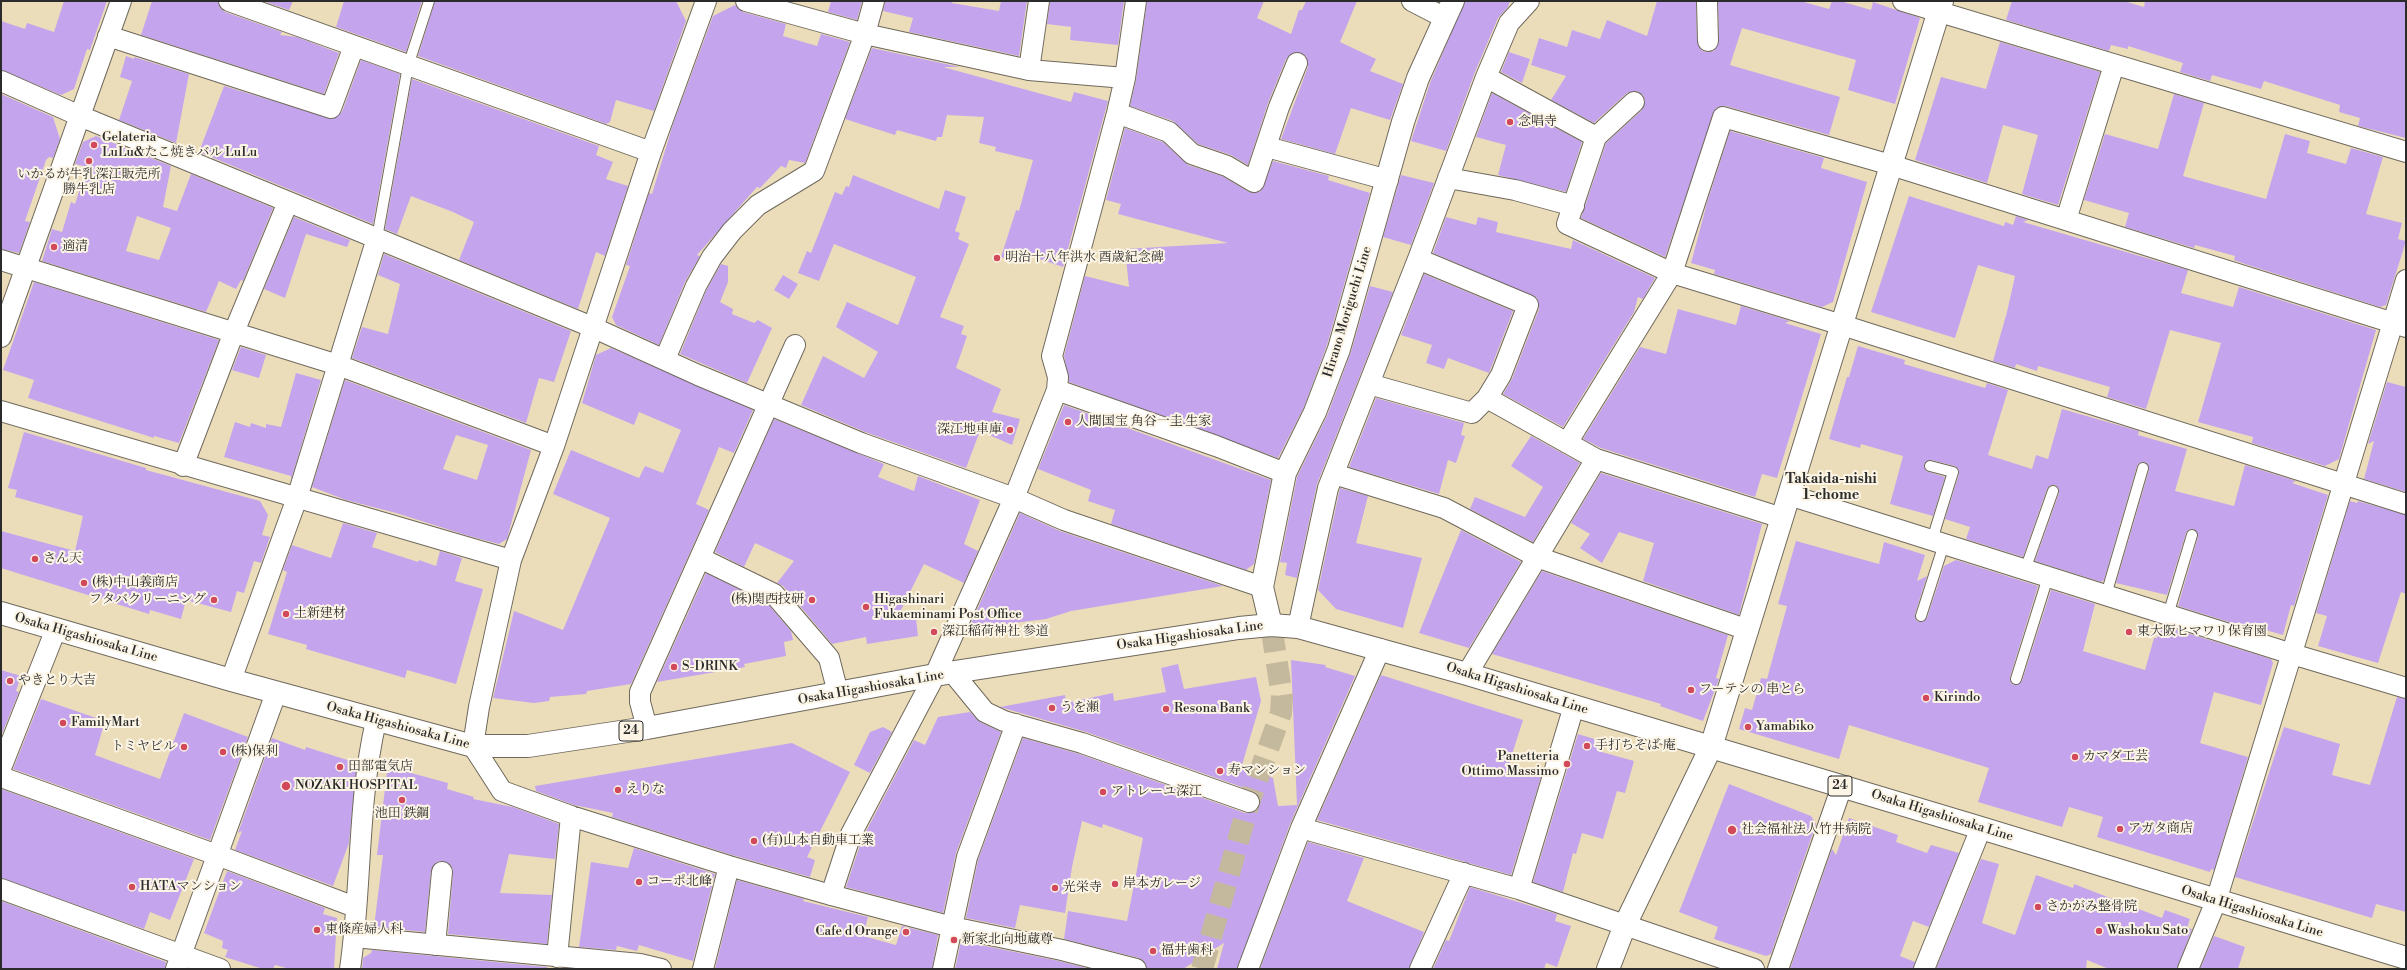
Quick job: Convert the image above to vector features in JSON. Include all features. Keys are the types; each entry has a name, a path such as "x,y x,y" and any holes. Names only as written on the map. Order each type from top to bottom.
{"main road":[{"path":"1608,969 1625,925 1711,747 1940,7"},
{"name":"Hirano Moriguchi Line","path":"1271,625 1262,587 1285,473 1315,412 1339,349 1388,180 1403,122 1418,78 1449,9"},
{"name":"Osaka Higashiosaka Line","path":"1,613 376,721 473,746 528,746 647,728 944,674 1239,628 1271,625 1298,627 1467,674 1981,828 2216,901 2399,961"}],"street":[{"path":"1,337 121,1"},
{"path":"228,1 651,152"},
{"path":"706,1 651,152 554,446 511,560 479,706 473,746 502,791 571,816 729,866 832,895 952,927 1062,950 1136,969"},
{"path":"746,1 866,34 1030,70 1125,78"},
{"path":"665,359 696,286 712,256 732,231 758,205 814,171 866,34 874,1"},
{"path":"1030,70 1039,1"},
{"path":"832,895 850,834 944,674 1057,390 1058,377 1052,356 1117,113 1125,78 1136,1"},
{"path":"1412,1 1449,9"},
{"path":"1298,627 1328,488 1418,259 1486,77 1509,23 1529,1"},
{"path":"1707,1 1708,40"},
{"path":"1903,1 1940,7 2114,65 2406,152"},
{"path":"108,36 331,108 354,46"},
{"path":"1117,113 1169,132 1192,154 1227,166 1254,182 1268,147 1278,107 1297,63"},
{"path":"2066,220 2114,65"},
{"path":"1486,77 1596,137"},
{"path":"1,81 80,116 592,327 861,443 1014,498 1064,520 1262,587"},
{"path":"1634,102 1596,137 1567,224 1672,273 1842,324 2406,504"},
{"path":"1567,442 1672,273 1723,116 1892,165 2399,325"},
{"path":"1268,147 1388,180"},
{"path":"1448,178 1515,190 1574,206"},
{"path":"184,466 234,332 288,202"},
{"path":"231,680 297,498 377,238"},
{"path":"1369,384 1472,413 1487,398 1501,375 1528,305 1418,259"},
{"path":"1,260 338,365 554,446"},
{"path":"2188,969 2216,901 2345,485 2399,325 2406,280"},
{"path":"647,728 640,702 640,692 770,404 795,345"},
{"path":"1057,390 1216,446 1285,473"},
{"path":"1487,398 1596,459 1782,518"},
{"path":"1,411 184,466 511,560"},
{"path":"1467,674 1596,459"},
{"path":"1334,474 1444,508 1537,557 1748,630"},
{"path":"1789,495 2292,654 2406,688"},
{"path":"700,558 774,594 830,658 838,693"},
{"path":"1,768 56,629"},
{"path":"1248,969 1301,828 1380,649"},
{"path":"944,674 985,712 1016,724 1082,743 1249,802"},
{"path":"178,962 276,692"},
{"path":"1518,889 1574,706"},
{"path":"350,969 354,937 354,908 369,753 376,721"},
{"path":"943,969 967,857 1016,724"},
{"path":"1,777 217,855 354,908"},
{"path":"1778,969 1842,786"},
{"path":"557,957 571,816"},
{"path":"1301,828 1518,889 1754,969"},
{"path":"1924,969 1981,828"},
{"path":"703,969 729,866"},
{"path":"435,945 442,872"},
{"path":"1420,969 1464,873"},
{"path":"1,889 178,962 220,969"},
{"path":"354,937 640,964 661,969"}],"lane":[{"path":"377,238 408,66 429,1"},
{"path":"1921,616 1953,472 1930,466"},
{"path":"2106,595 2143,468"},
{"path":"2025,570 2053,491"},
{"path":"2168,615 2192,535"},
{"path":"2016,679 2048,577"}],"building":[{"path":"64,1 107,1 90,50 87,49 74,89 61,95 1,70 1,21 25,29 27,23 54,32"},
{"path":"152,1 218,1 220,8 225,12 282,32 280,35 297,37 339,53 324,94 141,35"},
{"path":"263,1 293,1 289,10"},
{"path":"344,1 422,1 406,52 336,27"},
{"path":"435,1 676,1 686,21 654,111 616,100 610,122 606,124 418,56"},
{"path":"831,1 862,1 857,20 828,12"},
{"path":"885,1 952,1 952,3 999,11 1001,1 1027,1 1019,56 909,32 913,18 883,11"},
{"path":"1050,1 1124,1 1118,45 1070,40 1071,27 1047,24"},
{"path":"1147,1 1264,1 1257,18 1291,34 1299,10 1302,10 1306,1 1357,1 1340,42 1376,59 1370,71 1403,84 1390,120 1351,108 1335,154 1281,139 1308,67 1306,56 1296,52 1286,59 1268,103 1248,165 1231,155 1198,144 1173,121 1130,106 1136,80"},
{"path":"1465,1 1510,1 1508,7 1498,18 1475,72 1446,151 1411,141 1430,83"},
{"path":"1657,1 1696,1 1697,42 1702,51 1708,52 1714,51 1719,41 1718,1 1800,1 1829,9 1832,1 1840,1 1871,10 1873,2 1920,18 1895,104 1848,90 1856,60 1742,28 1730,65 1840,97 1829,135 1726,106 1716,108 1665,257 1581,218 1606,143 1642,110 1645,100 1643,95 1637,91 1627,93 1594,123 1551,100 1566,76 1531,65 1539,38 1567,47 1572,30 1600,39 1607,20 1647,36"},
{"path":"2012,1 2124,1 2144,7 2145,1 2406,1 2406,138 2358,126 2360,118 2339,112 2340,105 2264,81 2261,89 2212,75 2210,81 2180,72 2183,63 2128,46 2128,49 2111,45 2109,51 2006,20"},
{"path":"735,5 743,12 786,24 783,36 817,46 821,34 850,42 805,163 789,160 786,168 781,166 760,188 757,187 697,255 700,256 685,282 659,345 616,325 612,317 630,266 626,265 649,193 652,194 673,124 713,16"},
{"path":"2000,42 2100,72 2058,205 2022,194 2038,135 2003,125 1987,183 1915,160 1941,77 1986,89"},
{"path":"872,48 960,67 943,67 1071,102 1074,92 1108,101 1063,267 1025,254 1022,263 1001,257 1016,210 1019,211 1033,160 995,151 996,147 979,143 984,117 947,115 942,137 937,137 936,141 897,130 895,135 845,119"},
{"path":"1509,52 1530,59 1522,83 1501,72"},
{"path":"126,56 134,59 134,57 189,74 176,143 119,120 132,81 120,77"},
{"path":"361,60 400,74 373,224 199,152 224,86 333,119 342,112"},
{"path":"412,79 599,146 596,155 613,162 606,179 628,186 605,256 596,252 578,309 459,260 474,222 453,212 411,196 397,234 385,229"},
{"path":"1492,93 1582,142 1566,192 1498,175 1506,145 1476,137"},
{"path":"1,94 53,117 60,139 53,158 49,157 46,160 25,221 30,222 19,253 1,249"},
{"path":"2174,94 2204,103 2183,176 2266,199 2285,134 2310,141 2307,153 2346,164 2351,148 2383,157 2366,214 2402,223 2398,239 2406,241 2386,305 2380,307 2245,264 2234,260 2235,256 2195,245 2194,248 2125,227 2129,213 2084,200 2105,134 2158,149"},
{"path":"1125,128 1163,142 1188,165 1222,176 1249,192 1255,193 1261,191 1273,161 1329,176 1328,180 1370,193 1327,345 1304,407 1278,458 1069,382 1064,356 1085,276 1129,287 1125,249 1228,243 1118,214 1121,204 1106,200"},
{"path":"1730,131 1824,158 1821,168 1867,182 1833,302 1822,307 1714,274 1715,270 1691,263 1706,207 1705,209"},
{"path":"96,136 171,166 163,207 177,211 191,174 273,208 243,281 241,280 236,289 219,281 206,312 42,261 52,229 62,232 71,202 75,204 87,167 75,164 83,142","holes":["137,216 171,228 159,260 126,251"]},
{"path":"853,175 939,209 945,190 966,197 955,231 960,233 958,239 969,244 940,317 964,326 961,334 967,336 956,368 1001,389 992,412 1020,419 1012,445 980,431 966,468 865,432 801,405 823,356 864,378 878,352 836,327 847,302 898,325 916,277 834,244 819,281 798,273 807,251 811,253 835,192 842,195 846,186 849,187"},
{"path":"1401,175 1434,183 1411,245 1383,237"},
{"path":"1909,196 2004,226 2005,222 2013,225 2016,216 2028,220 2023,222 2188,270 2181,293 2233,307 2239,287 2376,330 2339,459 2325,466 2252,443 2253,437 2198,422 2221,343 2170,330 2146,409 2107,397 2110,387 2038,366 2037,371 2016,364 2015,368 1993,361 2007,312 2015,276 1978,265 1955,338 1871,312"},
{"path":"294,217 350,240 347,247 306,234 285,298 264,289"},
{"path":"1446,217 1476,225 1478,217 1498,222 1496,232 1571,249 1573,240 1655,278 1643,299 1638,297 1634,312 1563,427 1503,394 1512,379 1539,309 1537,298 1433,253"},
{"path":"384,254 571,331 554,382 539,378 526,423 352,358 362,327 388,334 400,284 378,275"},
{"path":"721,264 728,266 728,282 720,302 733,309 732,314 754,323 758,320 772,328 747,383 680,354 706,291"},
{"path":"1424,274 1513,311 1489,373 1448,358 1444,369 1426,363 1432,345 1401,335"},
{"path":"783,275 798,284 789,299 774,290"},
{"path":"34,282 219,340 179,443 154,436 154,438 28,398 34,380 3,370"},
{"path":"1370,286 1393,292 1317,484 1297,578 1285,575 1287,563 1280,562 1297,477 1327,416 1351,352"},
{"path":"1741,306 1790,321 1785,323 1821,334 1777,478 1762,474 1755,497 1601,448 1583,439 1640,347 1666,354 1678,309 1736,325"},
{"path":"1858,346 1905,360 1904,364 1985,388 1987,383 2008,390 1988,455 2032,469 2036,455 2048,459 2062,409 2139,431 2138,435 2187,449 2175,491 2234,506 2245,465 2296,481 2292,483 2328,495 2294,606 2291,605 2283,635 2248,625 2251,629 2178,606 2198,537 2194,529 2190,529 2186,533 2167,595 2116,583 2149,470 2145,462 2141,462 2137,466 2104,580 2101,582 2035,561 2059,493 2056,485 2051,485 2047,489 2023,557 1966,539 1970,527 1945,519 1959,474 1959,470 1955,466 1931,460 1924,464 1926,471 1945,477 1933,516 1890,504 1903,456 1861,444 1860,448 1829,439 1847,377 1849,377"},
{"path":"241,347 266,355 259,378 232,370"},
{"path":"611,348 753,410 734,453 719,447 696,504 709,510 631,684 587,691 586,694 550,697 549,701 534,703 493,698 514,611 563,630 610,518 553,494 571,450 639,478 645,466 663,473 681,430 639,412 634,425 582,403 596,355"},
{"path":"296,373 321,380 291,480 291,476 224,457 235,422 250,427 251,423 266,428 266,424 281,427"},
{"path":"345,380 531,450 507,539 499,544 396,513 346,500 312,487","holes":["456,435 488,445 477,480 443,469"]},
{"path":"2387,382 2406,387 2406,492 2364,479 2374,441 2368,444"},
{"path":"1376,398 1464,423 1461,435 1465,436 1456,463 1448,460 1439,494 1349,467"},
{"path":"1064,405 1271,480 1254,564 1246,570 1111,524 1115,510 1088,501 1091,490 1038,469"},
{"path":"774,419 884,464 878,477 914,491 918,476 980,500 964,544 978,551 964,583 924,564 898,616 916,618 918,636 867,644 866,637 832,644 783,586 777,583 794,561 755,543 744,567 715,552"},
{"path":"24,432 146,468 146,470 260,501 268,515 262,535 270,537 261,563 254,561 244,593 237,591 231,612 186,600 181,619 150,610 149,614 1,568 1,531 75,551 83,516 15,497 17,490 8,488"},
{"path":"1531,436 1580,463 1533,542 1470,509 1475,497 1525,517 1543,487 1511,466"},
{"path":"1601,473 1762,524 1739,615 1643,581 1654,543 1619,532 1602,563 1580,548 1590,534 1571,523"},
{"path":"1340,488 1368,496 1356,543 1422,558 1403,628 1336,609 1318,590"},
{"path":"2350,501 2357,503 2358,501 2406,515 2406,594 2401,592 2378,663 2318,646 2327,616 2316,613"},
{"path":"1020,513 1060,531 1223,586 1071,611 1046,619 1006,624 1006,622 968,630"},
{"path":"343,523 377,533 372,547 418,562 419,560 436,566 440,551 462,558 455,581 483,589 456,684 407,670 405,678 306,649 307,645 268,634 287,572 283,570 292,545 331,558"},
{"path":"1461,530 1521,562 1469,648 1419,633"},
{"path":"1796,541 1879,564 1884,542 1925,555 1917,581 1927,576 1915,614 1916,620 1919,622 1927,618 1944,566 1956,560 2038,586 2010,677 2011,683 2014,685 2022,681 2051,590 2095,604 2083,651 2145,670 2154,638 2157,638 2161,625 2271,659 2273,663 2261,705 2214,692 2200,743 2248,757 2214,870 2211,869 2210,872 2097,837 2103,817 2069,807 2062,827 1978,802 1989,768 1849,725 1839,759 1739,729 1745,708 1752,710 1761,678 1767,679 1787,606 1778,604"},
{"path":"1542,571 1728,635 1716,678 1719,679 1703,721 1660,706 1661,704 1492,654"},
{"path":"706,573 767,603 791,631 793,640 784,642 786,656 744,664 745,667 657,682"},
{"path":"1291,660 1326,665 1325,667 1355,676 1290,824 1237,969 1217,969 1224,943 1183,969 1147,969 1144,961 1139,958 1064,939 1068,911 1127,921 1143,838 1103,824 1102,828 1082,821 1072,867 1065,913 1020,905 1015,928 966,918 978,860 1023,738 1079,754 1245,813 1256,811 1260,805 1258,795 1253,791 1086,732 1000,707 1065,695 1066,703 1113,693 1114,701 1166,692 1161,668 1178,664 1184,689 1256,677 1261,701 1242,765 1273,778 1278,806 1297,805"},
{"path":"1,670 21,676 16,691 19,692 1,736"},
{"path":"1381,675 1523,720 1508,767 1541,777 1511,875 1317,820"},
{"path":"2397,697 2406,699 2406,912 2376,904 2372,918 2235,877 2284,727 2340,744 2332,775 2370,785"},
{"path":"41,699 105,721 95,755 160,779 184,713 248,737 210,840 13,769"},
{"path":"970,712 980,722 1001,732 956,853 943,913 846,887 862,839 914,740 925,745 938,717"},
{"path":"883,727 892,732 870,773 854,765 870,732"},
{"path":"1578,734 1601,741 1598,751 1634,761 1625,793 1617,791 1603,839 1582,833 1576,854 1573,853 1563,892 1533,882"},
{"path":"272,738 305,750 306,747 357,763 349,843 333,886 235,850 242,831 238,833"},
{"path":"792,743 850,772 807,857 815,860 810,877 732,855 612,817 613,813 574,805 536,791 535,786"},
{"path":"389,767 448,783 447,789 474,797 473,799 513,807 559,824 555,859 509,854 500,893 552,895 547,944 448,934 453,873 452,867 443,861 437,862 431,871 425,932 374,927 383,855 377,855 387,772"},
{"path":"1729,784 1811,816 1816,824 1771,954 1766,956 1714,939 1718,927 1679,912"},
{"path":"1,789 194,859 170,920 150,912 144,929 1,878"},
{"path":"1849,818 1898,835 1896,842 1927,853 1931,845 1959,853 1929,927 1913,921 1900,956 1915,962 1913,969 1790,969 1832,849 1836,855"},
{"path":"1308,842 1364,858 1347,901 1424,932 1409,969 1260,969"},
{"path":"634,848 715,874 693,961 639,945 637,951 617,946 616,950 579,947 591,862 628,868"},
{"path":"1981,859 1999,864 1982,923 2015,935 2036,875 2073,888 2074,884 2162,918 2165,910 2190,919 2187,928 2192,929 2177,969 2109,969 2087,960 2086,969 1936,969"},
{"path":"227,871 325,908 323,914 337,918 334,969 290,969 275,965 273,969 263,969 225,957 228,950 222,948 223,941 204,933"},
{"path":"737,880 804,899 803,901 868,917 863,936 896,945 902,926 938,935 932,969 715,969"},
{"path":"1470,887 1557,914 1555,921 1571,926 1557,967 1546,963 1544,969 1433,969 1446,940 1449,941"},
{"path":"1,901 166,962 165,969 1,969"},
{"path":"2214,936 2245,947 2238,969 2200,969"},
{"path":"961,941 1059,961 1090,969 955,969"},
{"path":"372,950 547,967 547,969 362,969 363,958 371,953"}],"tunnel":[{"path":"1202,969 1249,802 1281,713 1282,696 1271,625"}],"place":[{"name":"念唱寺","path":"1510,122"},
{"name":"Gelateria LuLu&たこ焼きバル LuLu","path":"94,145"},
{"name":"いかるが牛乳深江販売所 勝牛乳店","path":"89,161"},
{"name":"適清","path":"54,247"},
{"name":"明治十八年洪水 酉歳紀念碑","path":"997,258"},
{"name":"人間国宝 角谷一圭 生家","path":"1068,422"},
{"name":"深江地車庫","path":"1010,430"},
{"name":"さん天","path":"35,559"},
{"name":"(株)中山義商店","path":"84,583"},
{"name":"フタバクリーニング","path":"214,600"},
{"name":"(株)関西技研","path":"812,600"},
{"name":"Higashinari Fukaeminami Post Office","path":"866,607"},
{"name":"土新建材","path":"286,614"},
{"name":"深江稲荷神社 参道","path":"934,632"},
{"name":"東大阪ヒマワリ保育園","path":"2129,632"},
{"name":"S-DRINK","path":"674,667"},
{"name":"やきとり大吉","path":"10,681"},
{"name":"フーテンの 串とら","path":"1691,690"},
{"name":"Kirindo","path":"1926,698"},
{"name":"うを瀬","path":"1052,708"},
{"name":"Resona Bank","path":"1166,709"},
{"name":"FamilyMart","path":"63,723"},
{"name":"Yamabiko","path":"1748,727"},
{"name":"手打ちそば 庵","path":"1587,746"},
{"name":"トミヤビル","path":"184,747"},
{"name":"(株)保利","path":"223,752"},
{"name":"カマダ工芸","path":"2075,757"},
{"name":"Panetteria Ottimo Massimo","path":"1567,764"},
{"name":"田部電気店","path":"340,767"},
{"name":"寿マンション","path":"1220,771"},
{"name":"NOZAKI HOSPITAL","path":"286,786"},
{"name":"えりな","path":"618,790"},
{"name":"アトレーユ深江","path":"1103,792"},
{"name":"池田 鉄鋼","path":"402,800"},
{"name":"アガタ商店","path":"2120,829"},
{"name":"社会福祉法人竹井病院","path":"1732,830"},
{"name":"(有)山本自動車工業","path":"754,841"},
{"name":"コーポ北峰","path":"639,882"},
{"name":"岸本ガレージ","path":"1115,884"},
{"name":"HATAマンション","path":"132,887"},
{"name":"光栄寺","path":"1055,888"},
{"name":"さかがみ整骨院","path":"2038,907"},
{"name":"東條産婦人科","path":"317,930"},
{"name":"Washoku Sato","path":"2099,931"},
{"name":"Cafe d Orange","path":"906,932"},
{"name":"新家北向地蔵尊","path":"954,940"},
{"name":"福井歯科","path":"1153,951"}],"district":[{"name":"Takaida-nishi 1-chome","path":"1831,488"}]}
